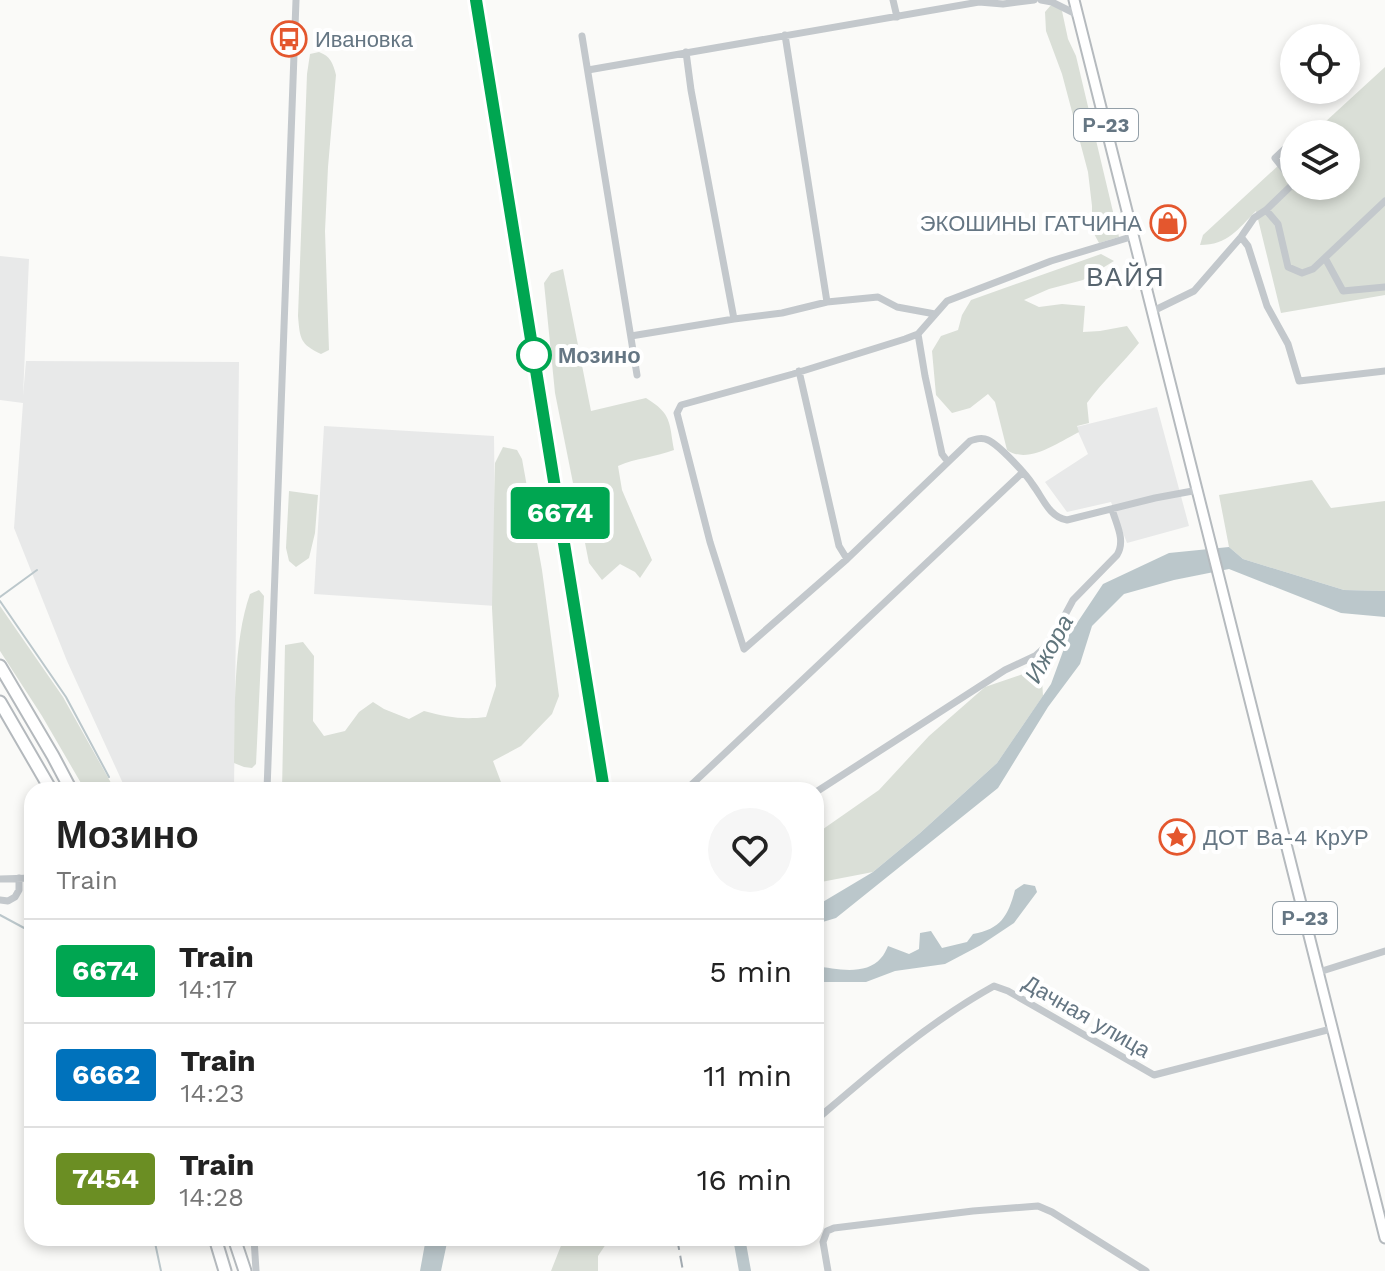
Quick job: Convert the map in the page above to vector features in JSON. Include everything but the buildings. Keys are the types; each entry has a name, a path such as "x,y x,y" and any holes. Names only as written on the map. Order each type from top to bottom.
{"highway":[{"path":"0,666 67,782"},
{"path":"0,702 46,782"},
{"path":"217,1246 224,1270"},
{"path":"237,1246 245,1271"}],"main road":[{"name":"Р-23","path":"1074,0 1385,1238"}],"street":[{"path":"267,782 296,0"},
{"path":"893,0 897,17"},
{"path":"588,70 979,2 1003,4 1034,0"},
{"path":"1041,0 1078,15"},
{"path":"785,35 827,302"},
{"path":"582,36 637,375"},
{"path":"686,52 734,319"},
{"path":"1153,311 1194,291 1254,218 1280,196"},
{"path":"1266,210 1278,224 1288,267 1302,273 1313,269 1385,201"},
{"path":"1134,236 1051,261 947,301 918,334 681,405 677,413 710,542 744,649 847,559 970,441 979,437 988,440 1023,472 1058,518 1067,520 1198,490"},
{"path":"1241,237 1248,246 1267,306 1288,344 1299,381 1385,371"},
{"path":"1325,258 1343,291 1385,287"},
{"path":"631,336 782,313 827,302 878,297 897,307 935,314"},
{"path":"918,334 942,454 948,462"},
{"path":"799,371 839,546 847,559"},
{"path":"694,782 1023,472"},
{"path":"824,787 1044,648 1073,600 1122,547 1112,509"},
{"path":"0,900 8,901 15,897 19,890 19,878"},
{"path":"0,879 24,878"},
{"path":"1319,972 1385,951"},
{"name":"Дачная улица","path":"824,1113 949,1013 994,986 1008,991 1154,1075 1331,1029"},
{"path":"824,1239 827,1231 834,1228 1038,1206 1146,1271"},
{"path":"254,1246 256,1271"},
{"path":"824,1246 828,1271"}],"shaded area":[{"path":"1051,5 1062,11 1068,39 1076,56 1119,237 1099,243 1092,230 1088,172 1062,74 1046,31 1045,12"},
{"path":"319,52 330,60 336,75 325,231 329,350 321,354 302,340 298,316 307,74 310,54"},
{"path":"1385,67 1385,295 1281,313 1256,211 1225,239 1200,245 1203,235 1280,164 1280,200 1360,200 1360,120 1327,120 1345,104 1360,104 1360,90"},
{"path":"1101,254 1114,261 1083,280 1024,300 1039,307 1062,304 1085,306 1083,332 1127,326 1139,343 1087,403 1089,423 1077,426 1079,432 1053,446 1024,455 1007,450 995,402 988,394 970,408 952,413 936,395 932,351 941,336 958,330 971,300"},
{"path":"0,256 29,259 23,396 26,361 239,362 234,782 122,782 67,661 14,528 23,403 0,400"},
{"path":"563,269 591,411 646,398 661,409 670,425 674,450 618,466 622,490 652,560 640,578 620,564 602,580 589,563 555,393 544,283 551,273"},
{"path":"1157,407 1189,526 1127,543 1111,502 1067,512 1045,482 1088,454 1076,427"},
{"path":"324,426 494,436 496,606 314,594"},
{"path":"503,447 517,450 522,459 542,570 559,696 552,714 521,746 493,761 501,782 282,782 285,645 303,642 314,656 313,721 324,736 345,731 359,712 373,702 409,719 424,711 455,717 486,717 496,686 492,608 495,463"},
{"path":"1312,480 1331,508 1385,501 1385,591 1344,590 1243,559 1229,547 1219,495"},
{"path":"289,491 318,495 315,533 309,558 296,567 289,561 286,548"},
{"name":"Ижора","path":"1229,547 1243,559 1344,590 1385,591 1385,617 1341,613 1229,569 1124,594 1092,626 1080,664 1048,707 998,788 836,918 824,922 824,901 873,872 997,763 1051,684 1069,635 1103,584 1169,553"},
{"path":"259,590 264,596 256,764 252,768 234,763 235,700 244,613 250,594"},
{"path":"0,606 63,697 111,782 80,782 0,651"},
{"path":"1023,674 1042,680 1043,696 997,763 920,833 873,872 824,881 824,828 879,790 929,736 985,687"},
{"path":"1024,884 1035,886 1037,892 1014,923 945,964 895,971 866,982 824,982 824,968 850,970 867,967 881,958 888,946 909,954 919,949 920,933 931,931 942,948 967,942 973,934 990,929 1002,920 1015,890"},
{"path":"425,1246 446,1246 441,1271 420,1271"},
{"path":"561,1246 605,1246 598,1256 598,1271 551,1271"}],"waterway":[{"path":"0,597 37,570"},
{"path":"0,601 66,697 109,777"},
{"path":"0,915 24,928"},
{"path":"156,1246 161,1271"},
{"path":"740,1246 745,1271"}],"railway":[{"path":"476,0 603,782"},
{"path":"678,1246 683,1271"}],"train":[{"name":"6674","path":"476,0 603,782"}],"place":[{"name":"Ивановка","path":"289,39"},
{"name":"ЭКОШИНЫ ГАТЧИНА","path":"1168,223"},
{"name":"Мозино","path":"534,355"},
{"name":"ДОТ Ва-4 КрУР","path":"1177,837"}],"district":[{"name":"ВАЙЯ","path":"1126,277"}]}
